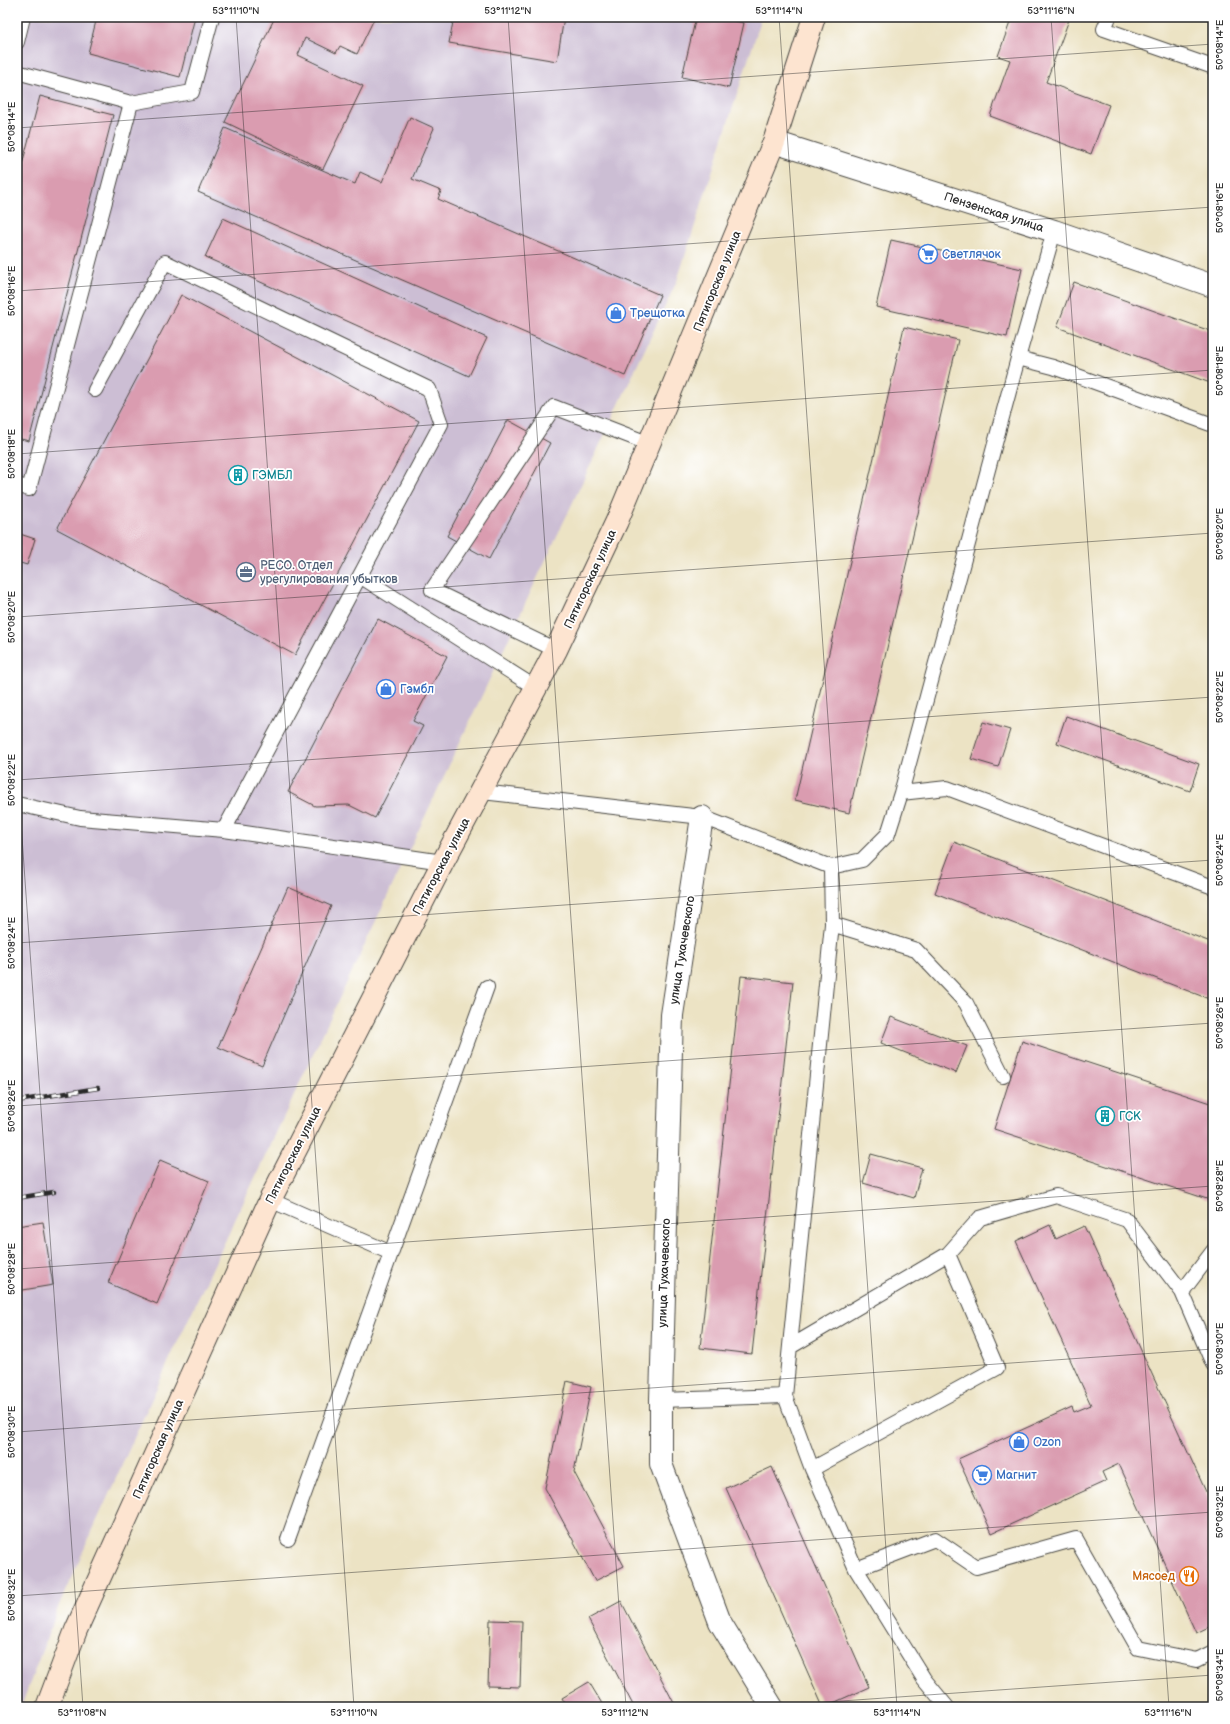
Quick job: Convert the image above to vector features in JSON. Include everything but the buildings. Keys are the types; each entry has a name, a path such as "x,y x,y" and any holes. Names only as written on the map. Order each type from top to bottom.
{"main road":[{"name":"Пятигорская улица","path":"47,1707 76,1630 270,1200 443,862 482,792 556,650 617,520 650,444 774,142 814,17"}],"street":[{"name":"Пензенская улица","path":"774,142 1054,231 1213,286"},
{"name":"улица Тухачевского","path":"702,817 672,1015 661,1400 661,1464 720,1622 772,1707"}],"lane":[{"path":"17,42 23,17"},
{"path":"17,72 131,103 192,92 212,17"},
{"path":"1109,17 1104,29 1213,67"},
{"path":"17,485 29,489 131,103"},
{"path":"482,792 702,817 831,867 862,860 888,834 901,793 1018,358 1054,231"},
{"path":"95,390 165,262 429,389 441,424 224,830"},
{"path":"1018,358 1053,367 1213,425"},
{"path":"556,650 432,590 554,407 650,444"},
{"path":"360,576 536,688"},
{"path":"901,793 947,788 1213,887"},
{"path":"17,804 80,818 224,830 443,862"},
{"path":"831,867 832,924 784,1396 812,1469 856,1568 924,1679 947,1707"},
{"path":"832,924 916,950 966,1003 1003,1076"},
{"path":"288,1539 487,987"},
{"path":"790,1347 948,1254 980,1218 1056,1196 1127,1220 1182,1292 1213,1364"},
{"path":"270,1200 391,1254"},
{"path":"1182,1292 1213,1251"},
{"path":"812,1469 997,1368 948,1254"},
{"path":"661,1400 784,1396"},
{"path":"856,1568 935,1539 976,1568 1076,1539 1138,1648 1197,1660 1213,1652"}],"shaded area":[{"path":"17,17 759,17 760,23 677,281 172,1354 59,1605 21,1707 17,1707"}],"railway":[{"path":"17,1101 98,1088"},
{"path":"17,1198 54,1192"}],"place":[{"name":"Светлячок","path":"928,254"},
{"name":"Трещотка","path":"616,313"},
{"name":"ГЭМБЛ","path":"238,475"},
{"name":"РЕСО. Отдел урегулирования убытков","path":"246,572"},
{"name":"Гэмбл","path":"386,689"},
{"name":"ГСК","path":"1105,1116"},
{"name":"Ozon","path":"1019,1442"},
{"name":"Магнит","path":"982,1475"},
{"name":"Мясоед","path":"1189,1576"}]}
